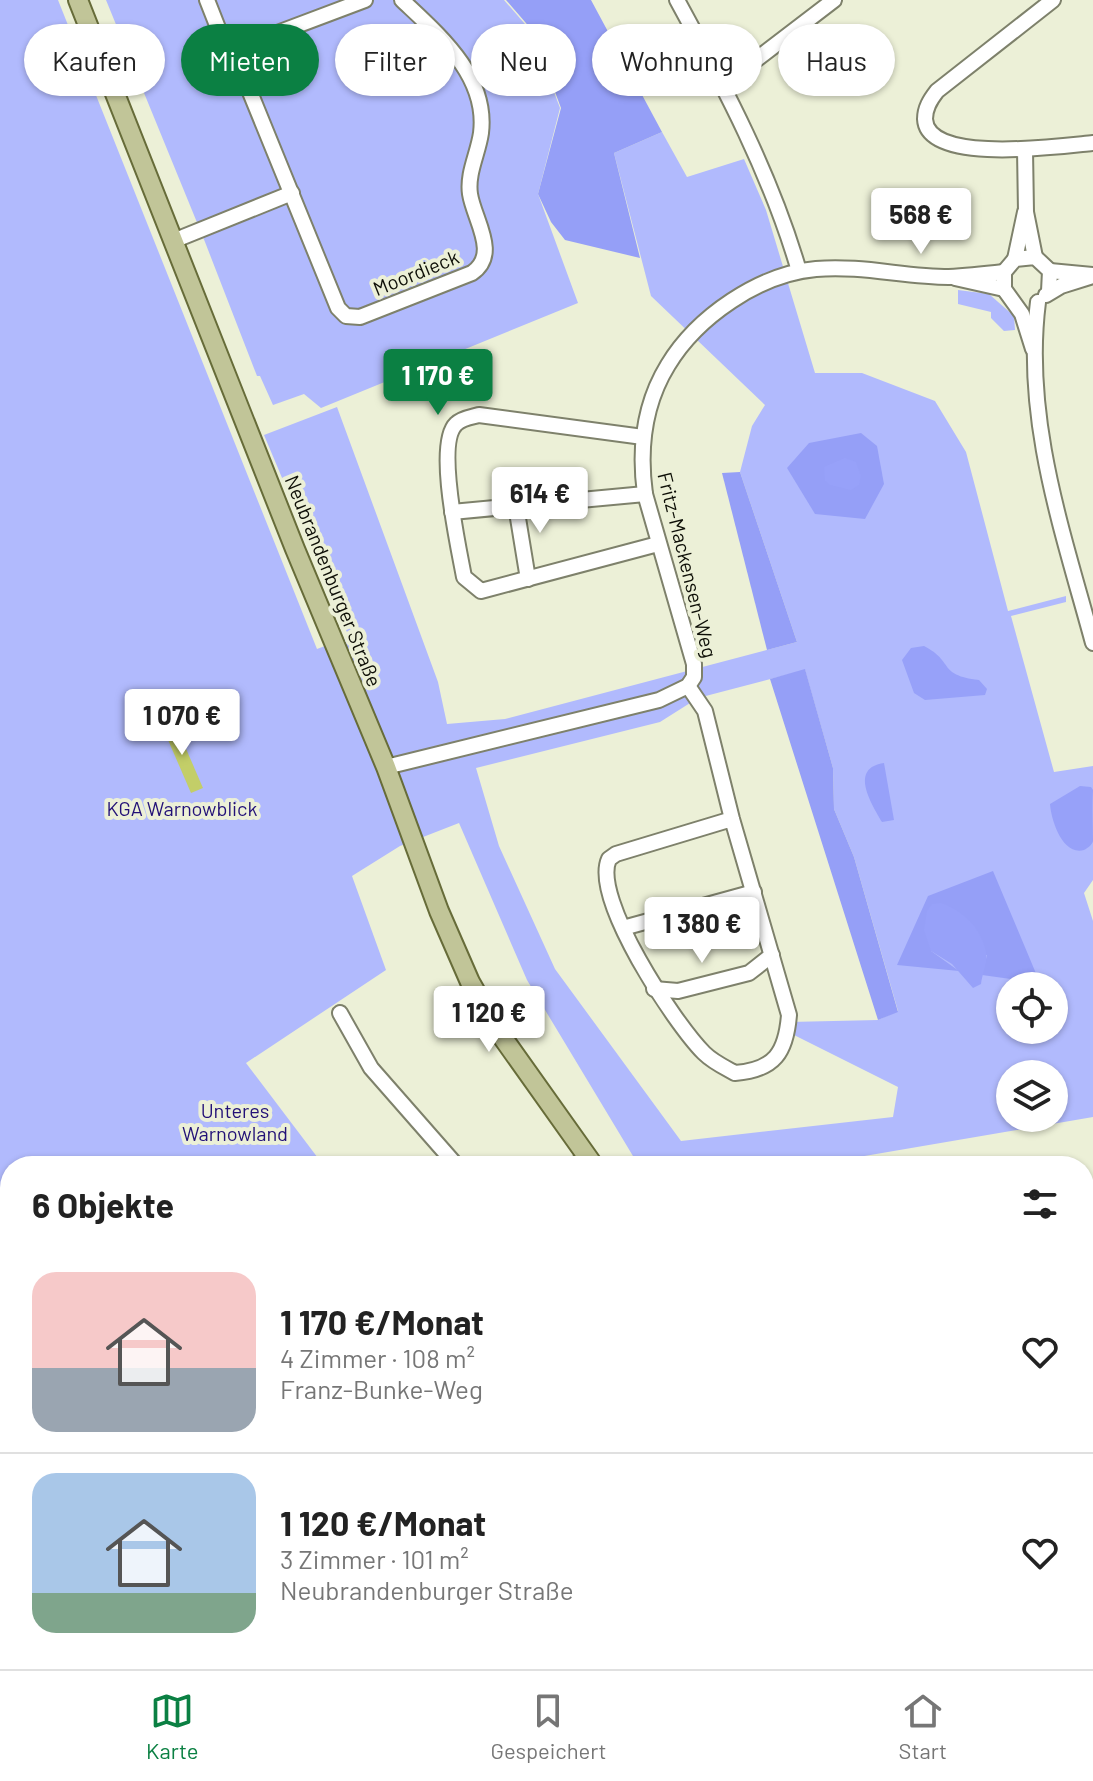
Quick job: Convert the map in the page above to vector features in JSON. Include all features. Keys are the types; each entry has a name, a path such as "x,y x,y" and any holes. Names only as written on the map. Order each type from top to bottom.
{"main road":[{"name":"Neubrandenburger Straße","path":"78,0 386,767 439,911 470,982 498,1031 580,1156"}],"street":[{"path":"207,0 216,24"},
{"path":"301,24 365,0"},
{"name":"Moordieck","path":"252,96 338,308 350,317 360,317 472,273 482,265 486,252 469,180 481,133 478,99 452,49 402,0"},
{"path":"677,0 690,24"},
{"path":"762,57 834,0"},
{"path":"1053,0 937,91 926,112 929,134 937,140 968,146 1025,150 1093,143"},
{"path":"728,96 764,169 799,271"},
{"path":"1025,150 1026,212 1035,257 1050,271 1093,275"},
{"path":"173,241 292,193"},
{"path":"1026,212 1015,259 1004,272 1004,289 1016,302 1033,349"},
{"path":"1015,259 1035,257"},
{"name":"Fritz-Mackensen-Weg","path":"386,767 629,708 677,693 688,686 694,677 694,664 658,544 641,467 643,437 650,408 668,365 698,329 748,292 799,271 848,269 951,277 1004,289"},
{"path":"1049,291 1050,271"},
{"name":"Fritz-Mackensen-Weg","path":"951,277 1004,272"},
{"path":"1016,302 1031,305 1049,291 1093,275"},
{"path":"1038,302 1033,349 1050,490 1086,591 1093,643"},
{"path":"643,437 479,415 467,418 457,422 448,444 452,512 464,577 475,589 487,590 658,544"},
{"path":"452,512 645,494"},
{"path":"516,506 528,579"},
{"path":"688,686 705,711 732,819 789,1015 788,1032 782,1050 774,1060 749,1072 735,1073 705,1054 654,989 623,928 604,876 609,859 732,819"},
{"path":"623,928 754,892"},
{"path":"654,989 678,991 749,973 772,955"},
{"path":"340,1013 371,1068 448,1156"}],"green space":[{"path":"0,0 58,0 68,24 24,24 24,96 96,96 317,649 349,637 264,435 337,407 438,682 447,724 505,719 797,642 740,472 752,426 765,405 651,296 614,153 662,132 687,177 744,159 766,210 815,373 862,373 935,401 966,452 1008,611 1066,596 1066,602 1011,616 1054,772 1093,766 1093,880 1084,893 1093,921 1093,1117 1068,1121 1068,1060 996,1060 996,1132 1005,1132 865,1156 633,1156 527,980 459,823 400,846 352,876 386,970 246,1063 316,1156 0,1156","holes":["805,670 833,768 834,809 854,857 898,1011 878,1020 789,1022 788,1032 898,1087 893,1117 681,1141 555,969 499,846 476,768 660,722 698,698"]},
{"path":"106,0 504,0 525,24 471,24 471,96 555,96 560,108 538,194 578,303 321,408 304,394 273,405 260,376 257,376 145,96 165,96 165,24 116,24"},
{"path":"958,290 989,294 1014,316 1015,330 1004,331 991,318 991,312 958,304"}],"shaded area":[{"path":"506,0 591,0 604,24 592,24 592,96 643,96 662,132 614,153 640,258 565,240 551,222 538,194 561,108 557,96 576,96 576,24 527,24"},
{"path":"861,433 877,446 884,484 865,519 815,514 787,468 809,443"},
{"path":"845,458 856,462 861,476 859,485 851,490 825,481 824,467"},
{"path":"740,472 797,642 767,650 722,473"},
{"path":"924,646 957,675 979,680 987,689 985,695 925,700 914,693 902,660 911,648"},
{"path":"805,669 833,768 834,809 854,857 898,1012 878,1020 770,679"},
{"path":"884,763 894,820 882,822 869,796 865,779 873,766"},
{"path":"1080,786 1093,790 1093,841 1084,850 1076,850 1059,835 1050,804"},
{"path":"993,871 1035,972 996,972 996,977 982,975 987,955 931,951 959,971 897,965 928,896"},
{"path":"941,903 970,921 984,943 986,960 981,984 973,988 952,964 931,951 924,930 927,911 932,904"}],"building":[{"path":"174,721 203,788 191,793 162,726"}],"park label":[{"name":"KGA Warnowblick","path":"182,809"},
{"name":"Unteres Warnowland","path":"235,1122"}]}
